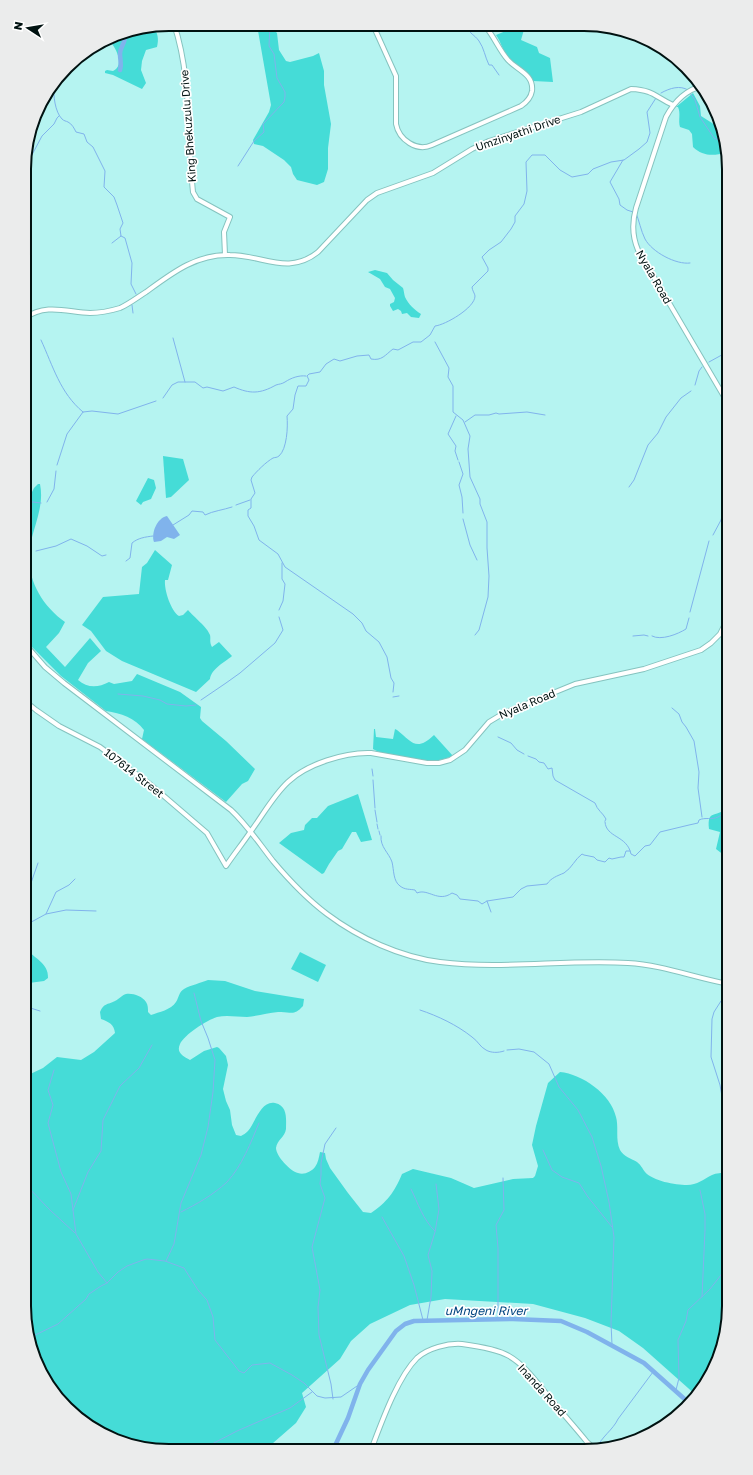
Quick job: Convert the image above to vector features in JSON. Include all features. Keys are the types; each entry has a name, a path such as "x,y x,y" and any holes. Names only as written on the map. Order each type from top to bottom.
{"street":[{"name":"King Bhekuzulu Drive","path":"176,31 182,50 190,121 193,192 197,199 230,217 224,232 225,255"},
{"path":"376,31 396,76 397,128 400,134 412,144 421,148 430,146 521,106 530,97 532,88 529,78 508,60 490,31"},
{"name":"Nyala Road","path":"696,88 687,92 673,106 663,124 635,212 633,230 638,250 722,393"},
{"name":"Umzinyathi Drive","path":"31,314 36,311 49,309 96,313 119,308 186,265 202,258 239,255 282,264 293,264 318,252 367,200 377,193 433,173 472,149 489,141 586,110 631,89 656,95 673,106"},
{"name":"Nyala Road","path":"226,866 282,788 295,776 308,769 337,757 363,752 427,763 446,761 462,752 495,717 575,684 644,669 701,650 711,643 722,630"},
{"path":"31,651 45,667 64,683 231,810 251,831 284,874 314,904 351,930 371,940 400,952 439,962 471,964 627,963 657,967 722,982"},
{"name":"107614 Street","path":"31,706 59,726 100,747 151,785 207,833 226,866"},
{"name":"Inanda Road","path":"373,1444 392,1399 414,1362 422,1354 432,1349 457,1344 497,1351 512,1358 530,1375 589,1444"}],"shaded area":[{"path":"258,31 275,31 277,33 279,50 286,61 290,62 319,53 324,71 324,85 331,124 328,148 328,169 324,182 317,185 297,180 291,167 284,160 263,146 254,144 253,140 269,112 271,105"},
{"path":"506,31 524,31 521,40 537,47 539,53 550,58 553,82 533,81 528,74 506,55 496,35"},
{"path":"156,32 158,39 157,47 146,50 142,61 141,70 146,83 142,89 113,75 105,73 107,70 113,71 119,64 118,55 112,43 125,38"},
{"path":"693,93 700,106 701,116 715,125 721,154 704,154 693,147 692,134 689,130 680,127 679,110 678,107 676,107"},
{"path":"375,270 387,273 403,288 408,302 421,314 419,318 411,317 407,313 402,314 398,309 393,311 390,304 394,302 395,298 390,289 385,287 380,279 368,272"},
{"path":"163,456 183,459 189,480 171,497 166,498"},
{"path":"148,478 154,480 156,488 151,499 143,502 141,505 136,501"},
{"path":"40,484 41,499 31,541 31,494 34,488"},
{"path":"167,516 180,535 174,539 167,537 161,541 154,542 153,534 156,526 163,517"},
{"path":"155,550 172,565 168,580 165,580 165,584 173,610 179,616 183,615 188,610 209,632 212,647 219,642 232,656 213,672 210,679 196,692 122,661 106,651 91,631 82,625 103,597 139,594 142,567 147,563"},
{"path":"31,576 41,597 56,615 65,622 59,633 46,647 65,667 90,638 101,651 88,663 78,680 81,683 89,686 97,686 109,682 114,684 132,681 137,674 180,692 201,707 200,718 202,721 226,741 255,769 248,781 242,784 226,802 142,739 144,730 136,722 117,713 106,711 61,676 31,646"},
{"path":"374,729 376,737 393,739 395,729 414,743 418,744 423,743 434,735 453,756 437,761 422,761 379,752 373,749"},
{"path":"358,794 372,840 361,842 356,832 352,832 342,849 338,851 324,873 322,874 279,843 291,833 304,830 305,825 312,818 317,818 328,806"},
{"path":"722,812 722,854 716,849 720,832 709,829 709,818"},
{"path":"300,952 326,965 318,982 291,969"},
{"path":"31,954 46,968 48,978 44,981 31,983"},
{"path":"208,980 225,981 255,991 304,999 303,1006 292,1013 278,1012 247,1017 217,1017 202,1024 186,1036 180,1044 179,1050 181,1054 190,1060 204,1051 217,1047 219,1048 226,1056 228,1065 223,1089 236,1135 241,1136 248,1131 262,1108 266,1105 275,1103 279,1105 284,1110 286,1121 285,1132 276,1148 281,1159 295,1172 300,1174 309,1172 313,1169 318,1162 320,1152 325,1153 330,1168 363,1212 371,1213 381,1205 393,1192 402,1174 413,1169 451,1178 474,1188 513,1179 533,1178 538,1166 532,1145 536,1126 548,1083 560,1072 586,1081 602,1093 613,1109 616,1117 618,1142 621,1152 638,1163 645,1172 653,1178 671,1183 691,1185 714,1174 722,1173 722,1315 715,1350 699,1383 692,1391 643,1348 619,1331 585,1318 533,1304 445,1299 410,1305 370,1324 351,1341 340,1359 302,1393 306,1407 296,1423 272,1444 151,1443 116,1433 85,1415 71,1404 54,1383 45,1367 38,1350 31,1315 31,1074 43,1068 57,1057 81,1060 94,1052 115,1033 114,1027 111,1024 101,1019 101,1009 123,995 132,994 142,998 147,1003 148,1012 151,1015 174,1005 182,990"}],"waterway":[{"path":"238,166 254,141 264,132 263,124 284,102 285,92 277,78 274,54 269,46 270,31"},
{"path":"469,31 481,44 489,65 492,65 499,75"},
{"path":"120,70 120,51 125,38"},
{"path":"661,93 675,88 685,88 688,90"},
{"path":"54,92 55,103 60,116 63,120 71,124 76,132 84,134 87,142 93,147 105,171 104,187 114,197 123,223 120,229 121,236 112,243"},
{"path":"690,93 695,100 700,117 714,138 719,140"},
{"path":"393,692 394,683 391,678 387,657 379,642 366,631 362,623 353,614 285,567 278,554 259,540 254,526 248,516 248,510 251,508 251,499 255,493 251,480 252,477 267,462 282,453 286,438 287,416 293,409 298,386 306,386 309,380 307,376 309,374 320,372 326,364 334,359 340,361 357,356 369,355 371,359 378,359 393,349 398,350 413,342 421,342 430,335 435,326 445,323 465,311 470,306 474,301 475,296 472,287 488,271 482,257 501,242 511,229 515,222 515,216 524,204 527,191 526,162 532,155 545,155 560,170 572,177 588,174 593,169 611,162 624,160 647,142 650,133 647,112 656,98"},
{"path":"32,155 42,136 54,124 59,116"},
{"path":"623,160 610,182 619,199 620,205 633,212"},
{"path":"636,213 642,233 648,244 653,249 671,260 690,263"},
{"path":"121,236 125,238 132,263 131,284 136,294"},
{"path":"132,305 133,313"},
{"path":"173,338 185,382"},
{"path":"41,340 63,388 75,405 83,412"},
{"path":"435,342 449,368 448,377 453,386 453,412 463,420 470,436 468,449 470,477 480,499 480,504 487,522 489,576 488,597 479,630 475,635"},
{"path":"709,362 722,355"},
{"path":"695,385 699,371 702,367"},
{"path":"163,398 172,385 178,382 195,382 203,388 207,387 223,391 234,387 245,391 255,392 265,390 295,377 306,376"},
{"path":"629,487 634,480 648,445 658,433 666,417 681,398 691,391"},
{"path":"57,465 67,434 83,412 92,411 118,414 156,401"},
{"path":"465,422 475,415 489,415 496,413 527,412 545,415"},
{"path":"456,416 448,434 456,446 455,451 458,460"},
{"path":"459,462 463,474 459,485 462,497 463,513"},
{"path":"47,502 54,489 56,471"},
{"path":"236,505 250,500"},
{"path":"31,502 41,503"},
{"path":"173,525 189,515 192,511 203,512 205,515 232,507"},
{"path":"713,535 722,516"},
{"path":"463,519 470,545 477,560"},
{"path":"126,561 130,558 132,543 134,541 144,537 153,536"},
{"path":"36,551 56,546 71,539 87,546 102,556 106,555"},
{"path":"690,612 709,541"},
{"path":"279,610 283,601 285,584 282,579 282,563"},
{"path":"201,700 240,673 275,643 283,630 279,617"},
{"path":"652,636 660,638 679,633 686,629 689,618"},
{"path":"633,636 648,636"},
{"path":"118,694 143,696 160,700 167,704 186,706 196,705"},
{"path":"393,697 399,696"},
{"path":"672,708 679,714 682,722 694,741 699,772 698,788 702,817"},
{"path":"498,737 511,743 517,750 524,754"},
{"path":"528,756 544,763 548,769 552,768 555,780 595,803 606,819 605,821"},
{"path":"372,769 373,776"},
{"path":"373,780 375,808"},
{"path":"375,810 377,822"},
{"path":"605,822 609,831 625,843 631,854 635,856 645,846 650,845 660,832 698,823 701,819 716,818 722,814"},
{"path":"377,824 378,829"},
{"path":"379,831 380,835"},
{"path":"381,836 383,847 392,862 396,881 402,887 415,890 417,893 425,892 442,897 452,893 457,895 460,899 478,901 482,904 487,901 513,897 521,889 527,886 547,884 552,879 567,871 582,854 605,862 609,858 624,857 626,851 630,851"},
{"path":"31,883 38,863"},
{"path":"46,914 56,892 69,885 75,879"},
{"path":"487,901 491,912"},
{"path":"31,922 46,914 66,910 96,911"},
{"path":"166,1261 174,1244 181,1203 201,1155 208,1127 213,1092 215,1060 201,1021 194,993"},
{"path":"721,1001 714,1012 712,1019 711,1057 722,1096"},
{"path":"31,1008 40,1011"},
{"path":"420,1010 454,1025 488,1051 504,1051"},
{"path":"73,1210 88,1172 101,1151 103,1120 120,1086 139,1068 152,1045"},
{"path":"507,1050 519,1049 534,1052 549,1064 559,1087 578,1110 592,1137 601,1166 609,1202 614,1237 611,1323 612,1345"},
{"path":"54,1070 48,1090 53,1105 48,1123 61,1172 71,1194 76,1234 98,1272 107,1283"},
{"path":"181,1212 205,1199 227,1182 242,1161 259,1123"},
{"path":"333,1399 331,1384 319,1335 318,1307 320,1290 312,1247 325,1198 320,1184 321,1163 325,1144 336,1128"},
{"path":"543,1150 552,1170 562,1177 579,1183 588,1197 612,1227"},
{"path":"498,1320 498,1248 496,1225 504,1210 503,1178"},
{"path":"427,1320 431,1297 432,1271 428,1255 435,1232 439,1209 436,1184"},
{"path":"411,1189 424,1217 435,1231"},
{"path":"31,1190 75,1233"},
{"path":"700,1190 705,1214 702,1297"},
{"path":"382,1217 404,1256 414,1285 423,1320"},
{"path":"35,1335 58,1324 86,1299 89,1294 107,1283 118,1272 127,1266 147,1259 165,1261 184,1268 198,1290 207,1300 213,1317 215,1340 239,1371 244,1373 252,1365 270,1363 304,1383 317,1396 325,1398 341,1397 360,1384"},
{"path":"676,1390 679,1378 678,1340 686,1321 688,1310 710,1289 722,1273"},
{"name":"uMngeni River","path":"336,1444 348,1418 360,1384 368,1370 396,1331 405,1324 414,1321 513,1319 561,1321 587,1332 644,1363 685,1400"},
{"path":"600,1443 653,1372"},
{"path":"212,1444 237,1431 290,1408 312,1392"}]}
